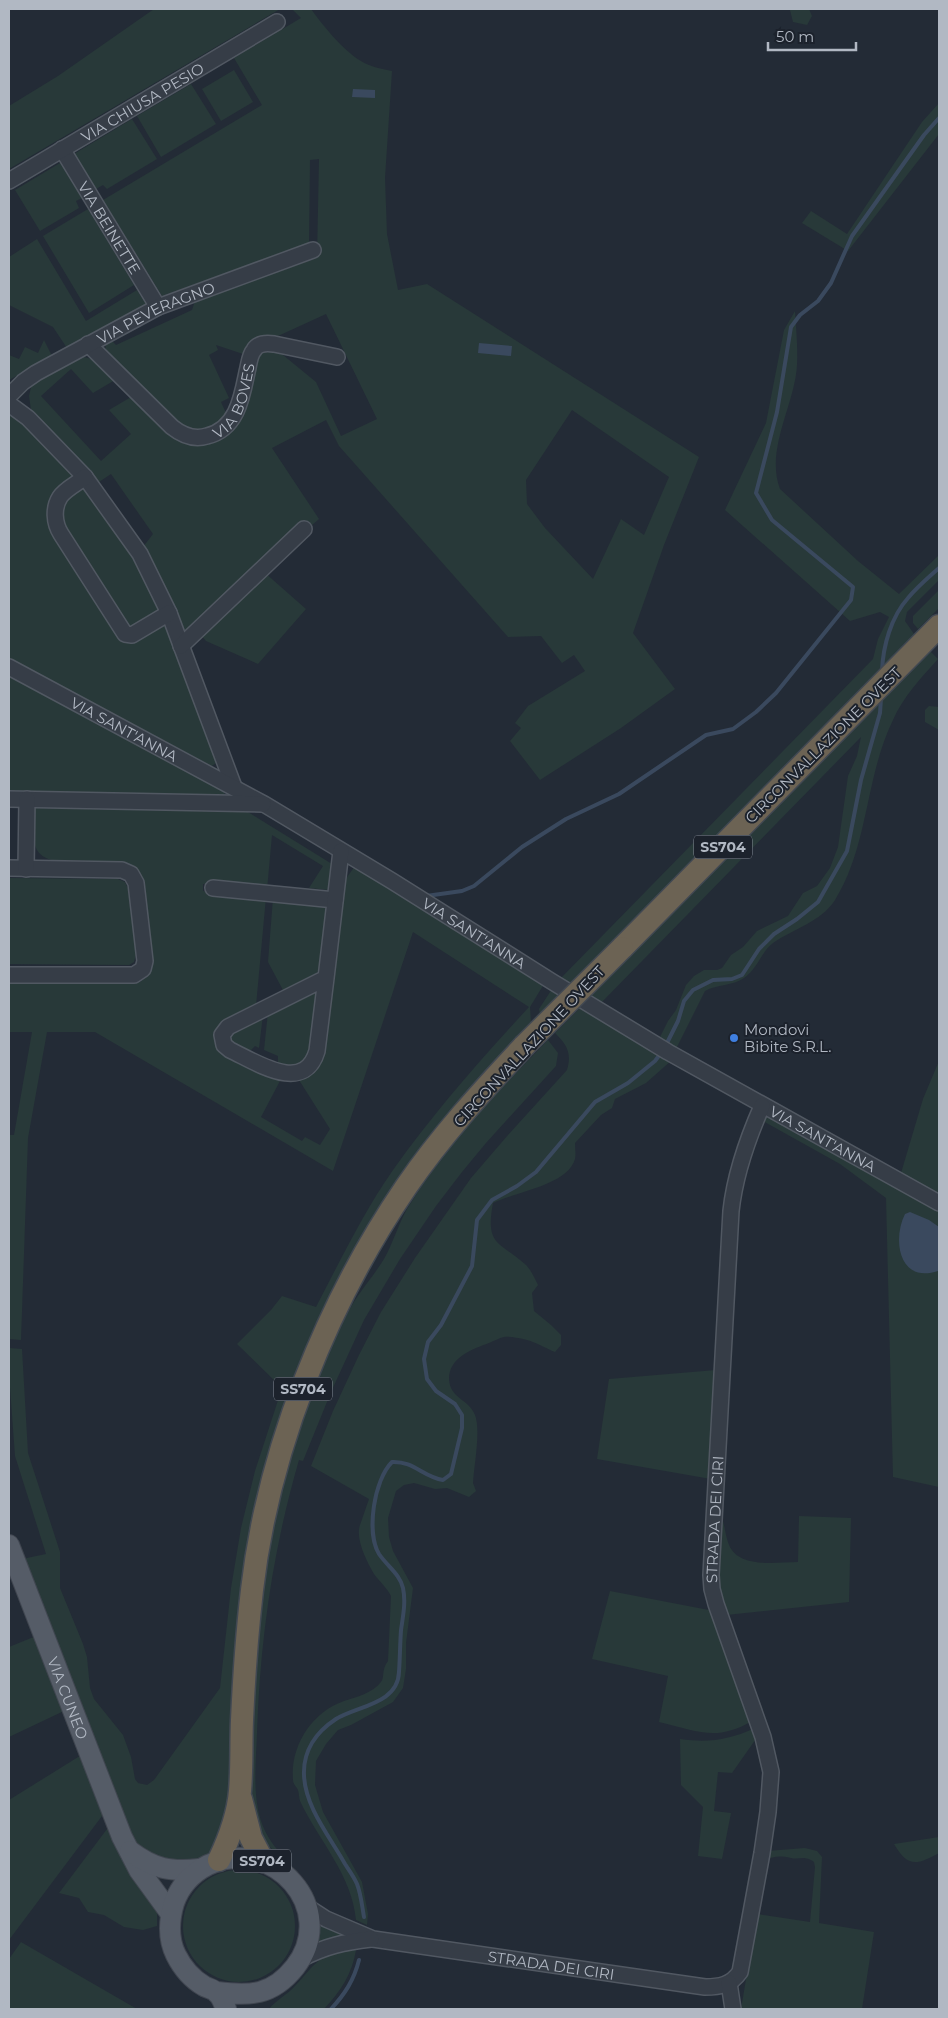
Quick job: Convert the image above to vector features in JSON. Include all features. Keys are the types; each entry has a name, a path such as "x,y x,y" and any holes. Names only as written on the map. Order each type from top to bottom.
{"highway":[{"name":"CIRCONVALLAZIONE OVEST","path":"240,1793 247,1631 257,1551 274,1478 306,1380 347,1288 368,1249 407,1186 475,1099 524,1046 939,626"},
{"name":"SS704","path":"219,1860 230,1832 240,1793"},
{"name":"SS704","path":"240,1793 251,1838 264,1861"}],"main road":[{"name":"VIA CUNEO","path":"9,1545 122,1836 149,1886 171,1914"},
{"path":"129,1850 144,1862 162,1869 180,1871 199,1870"},
{"name":"SS704","path":"242,1857 264,1861 282,1871 297,1887 306,1906 309,1924 308,1942 301,1959 287,1978 264,2000 244,1996 222,2001 187,1972 176,1955 170,1935 171,1914 176,1897 186,1882 199,1870 219,1860 242,1857"}],"street":[{"name":"VIA CHIUSA PESIO","path":"9,181 276,22"},
{"name":"VIA BEINETTE","path":"62,149 158,308"},
{"name":"VIA PEVERAGNO","path":"9,396 29,377 158,308 313,250"},
{"name":"VIA BOVES","path":"88,344 172,427 183,434 194,437 215,433 226,426 234,416 240,404 251,355 258,346 274,344 337,358"},
{"path":"9,404 28,418 85,477 140,554 169,613 234,787"},
{"path":"85,477 62,494 55,518 56,526 125,634 132,635 169,613"},
{"path":"181,646 304,529"},
{"name":"VIA SANT'ANNA","path":"9,667 264,804 664,1049 762,1106 939,1203"},
{"path":"9,799 264,804"},
{"path":"26,869 27,799"},
{"path":"326,978 228,1027 222,1035 224,1045 230,1050 285,1074 294,1073 306,1068 313,1061 317,1051 326,978 341,850"},
{"path":"9,868 122,870 131,874 136,883 145,964 134,975 9,975"},
{"path":"213,888 335,900"},
{"name":"STRADA DEI CIRI","path":"373,1939 705,1987 729,1983 737,1976 742,1966 762,1853 771,1783 770,1765 763,1737 716,1604 711,1575 730,1212 739,1165 762,1106"},
{"path":"306,1906 326,1919 373,1939"},
{"path":"301,1959 320,1949 334,1945 373,1939"},
{"path":"729,1983 733,2009"}],"shaded area":[{"path":"154,9 280,9 9,169 9,106 58,76"},
{"path":"292,9 311,9 345,49 369,65 392,71 385,178 387,234 398,290 427,284 699,457 664,545 633,633 675,689 621,728 540,780 510,741 521,728 515,723 528,706 585,671 574,655 562,663 541,636 508,637 339,446 326,420 272,448 319,519 184,637 143,547 153,534 111,474 99,482 31,410 29,396 32,383 81,357 86,357 100,365 115,380 93,393 71,369 41,396 101,461 131,434 109,410 131,397 158,425 169,433 191,444 204,444 221,438 239,421 249,400 258,357 262,353 274,351 283,355 316,382 341,436 377,419 326,314 278,336 265,335 256,338 246,346 243,354 216,345 218,350 209,355 229,398 221,402 226,413 215,424 204,429 192,428 178,423 106,351 107,341 110,339 116,345 192,310 195,301 317,258 319,159 310,160 309,243 162,296 103,200 262,105 234,58 301,18","holes":["572,410 669,477 644,535 621,519 593,579 545,528 527,504 526,480"]},
{"path":"787,9 809,9 812,16 807,25 793,22 790,10"},
{"path":"234,70 253,102 221,121 202,89"},
{"path":"191,84 216,124 161,157 137,116"},
{"path":"939,103 939,134 848,251 802,223 811,211 847,234 922,122"},
{"path":"132,119 157,159 107,189 103,185 96,189 74,154"},
{"path":"60,163 82,198 76,201 79,208 40,231 15,190"},
{"path":"88,209 134,285 89,313 43,236"},
{"path":"37,239 86,321 137,290 146,304 67,348 53,327 9,305 9,257"},
{"path":"795,311 797,365 795,380 778,443 776,474 780,489 858,561 899,594 939,555 939,580 907,612 905,621 914,634 570,985 560,979 873,659 878,639 889,617 880,612 850,621 725,510 766,423 784,330"},
{"path":"44,340 52,356 9,380 9,355 19,359 25,347 38,353"},
{"path":"9,413 32,432 78,478 52,515 122,638 165,619 216,763 212,766 9,659"},
{"path":"83,483 131,552 163,613 131,632 59,520 62,503"},
{"path":"264,572 306,609 258,664 206,641 200,634"},
{"path":"939,590 939,608 918,629 913,623 913,616"},
{"path":"930,651 938,659 907,696 893,720 877,764 854,857 846,879 829,908 815,920 773,943 748,975 740,981 705,991 676,1049 659,1039 676,1010 686,985 694,976 704,970 722,968 731,955 743,947 757,931 788,916 803,893 817,886 830,868 838,847 848,776 857,756 861,737 601,1003 590,997"},
{"path":"9,675 226,791 225,793 222,796 9,791"},
{"path":"929,706 939,707 939,730 925,722 925,710"},
{"path":"34,808 248,812 332,864 329,890 309,888 323,866 272,835 267,890 203,884 203,891 266,897 256,1006 217,1033 281,1079 261,1117 302,1141 305,1137 320,1145 330,1129 299,1080 315,1068 324,1050 345,880 355,866 544,984 530,1007 531,1023 469,1089 416,1156 298,1373 231,1787 217,1849 201,1861 158,1861 134,1841 22,1559 46,1554 15,1456 9,1348 22,1349 28,1453 60,1552 60,1588 87,1657 90,1688 94,1699 123,1735 131,1757 135,1779 138,1783 147,1785 154,1780 220,1688 231,1588 241,1528 255,1471 282,1388 237,1344 271,1310 282,1296 316,1307 362,1220 393,1170 458,1086 529,1007 413,932 333,1171 95,1032 47,1032 28,1138 21,1340 9,1339 9,1135 14,1135 32,1032 9,1032 9,983 134,984 149,975 153,958 143,878 138,870 124,862 52,860 44,857 35,846 33,832"},
{"path":"9,878 118,879 125,882 128,888 136,955 134,962 129,965 9,964"},
{"path":"273,898 328,903 320,968 314,977 284,992 268,962"},
{"path":"552,989 561,994 540,1014 539,1009"},
{"path":"308,993 318,994 309,1057 296,1067 278,1066 278,1056 264,1050 268,1012"},
{"path":"582,1006 672,1060 646,1083 615,1099 612,1108 601,1115 575,1143 575,1159 570,1168 562,1175 540,1187 493,1203 491,1227 493,1235 496,1241 526,1265 531,1272 538,1285 532,1293 534,1311 561,1335 561,1345 555,1352 527,1340 504,1337 469,1351 457,1360 450,1371 450,1386 456,1395 469,1405 477,1422 473,1483 476,1491 469,1497 447,1488 435,1489 414,1483 404,1485 396,1491 388,1518 389,1537 393,1551 413,1588 403,1688 393,1702 338,1730 326,1744 316,1761 315,1785 323,1812 362,1882 368,1914 367,1925 356,1920 353,1904 342,1873 300,1801 298,1790 293,1781 293,1767 299,1743 305,1732 322,1713 332,1706 369,1692 378,1686 382,1680 388,1661 391,1596 374,1574 360,1543 360,1525 369,1499 311,1466 333,1411 359,1355 381,1312 415,1258 471,1178 567,1070 569,1054 563,1041 555,1033"},
{"path":"263,1015 259,1048 255,1046 249,1052 231,1043 228,1035"},
{"path":"548,1040 558,1053 556,1066 462,1172 400,1259 364,1320 331,1392 303,1461 299,1460 282,1527 269,1595 261,1664 256,1768 257,1802 262,1824 266,1834 278,1851 286,1858 273,1850 263,1838 253,1806 250,1770 253,1694 264,1578 269,1545 285,1477 296,1442 333,1342 352,1305 384,1259 407,1209 438,1163 472,1121"},
{"path":"939,1061 939,1194 901,1173 923,1099"},
{"path":"766,1116 939,1211 939,1487 893,1477 886,1198 840,1164 761,1120"},
{"path":"716,1370 711,1479 597,1459 609,1379"},
{"path":"721,1515 729,1545 734,1553 750,1561 770,1563 798,1562 799,1516 851,1518 849,1602 726,1615 715,1581"},
{"path":"610,1591 714,1611 752,1721 728,1731 717,1733 696,1731 659,1722 668,1676 592,1659"},
{"path":"36,1636 66,1710 9,1737 9,1647"},
{"path":"755,1728 758,1736 732,1773 718,1772 714,1811 731,1813 722,1859 698,1856 703,1807 681,1785 680,1739 718,1740"},
{"path":"83,1754 105,1812 9,1940 9,1800"},
{"path":"110,1825 157,1911 157,1926 143,1930 124,1927 104,1915 88,1912 79,1898 59,1893"},
{"path":"939,1837 939,1853 919,1862 909,1861 899,1852 894,1844"},
{"path":"805,1848 817,1851 822,1857 819,1923 874,1932 862,2009 741,2009 757,1914 810,1922 814,1862 805,1858 777,1857 767,1859 767,1851"},
{"path":"239,1870 260,1874 279,1886 291,1905 295,1926 291,1947 279,1966 260,1978 239,1982 218,1978 199,1966 187,1947 183,1926 187,1905 199,1886 218,1874"},
{"path":"318,1922 349,1936 316,1944"},
{"path":"21,1942 137,2009 9,2009 9,1959"},
{"path":"347,1950 356,1950 352,1967 341,1989 324,2009 269,2009 292,1989 317,1962"}],"water":[{"path":"353,89 375,90 375,98 352,97"},
{"path":"479,343 512,346 511,356 478,353"},
{"path":"910,1212 929,1220 939,1227 938,1271 925,1273 915,1271 907,1266 902,1257 899,1247 901,1224 905,1214"}],"waterway":[{"path":"426,896 462,891 474,886 522,847 566,819 619,794 706,735 733,729 756,712 776,693 851,600 853,587 772,520 756,493 777,412 791,327 800,315 818,301 831,283 852,236 924,135 939,118"},
{"path":"882,671 886,642 897,614 912,594 939,568"},
{"path":"665,1047 678,1021 684,1001 693,990 713,980 732,979 742,975 759,949 774,934 818,902 847,851 861,780 880,713 881,698"},
{"path":"364,1917 360,1892 356,1881 313,1810 305,1787 304,1766 308,1750 322,1730 336,1719 384,1698 397,1683 404,1593 399,1578 379,1554 375,1544 373,1520 377,1493 386,1470 392,1462 413,1466 430,1476 443,1480 451,1474 462,1428 462,1415 455,1404 436,1391 427,1379 424,1359 428,1342 441,1325 472,1266 477,1220 492,1200 517,1186 536,1172 595,1102 628,1083 655,1061 661,1053"},
{"path":"331,2009 341,1998 348,1986 359,1960"}],"place":[{"name":"Mondovi Bibite S.R.L.","path":"734,1038"}]}
